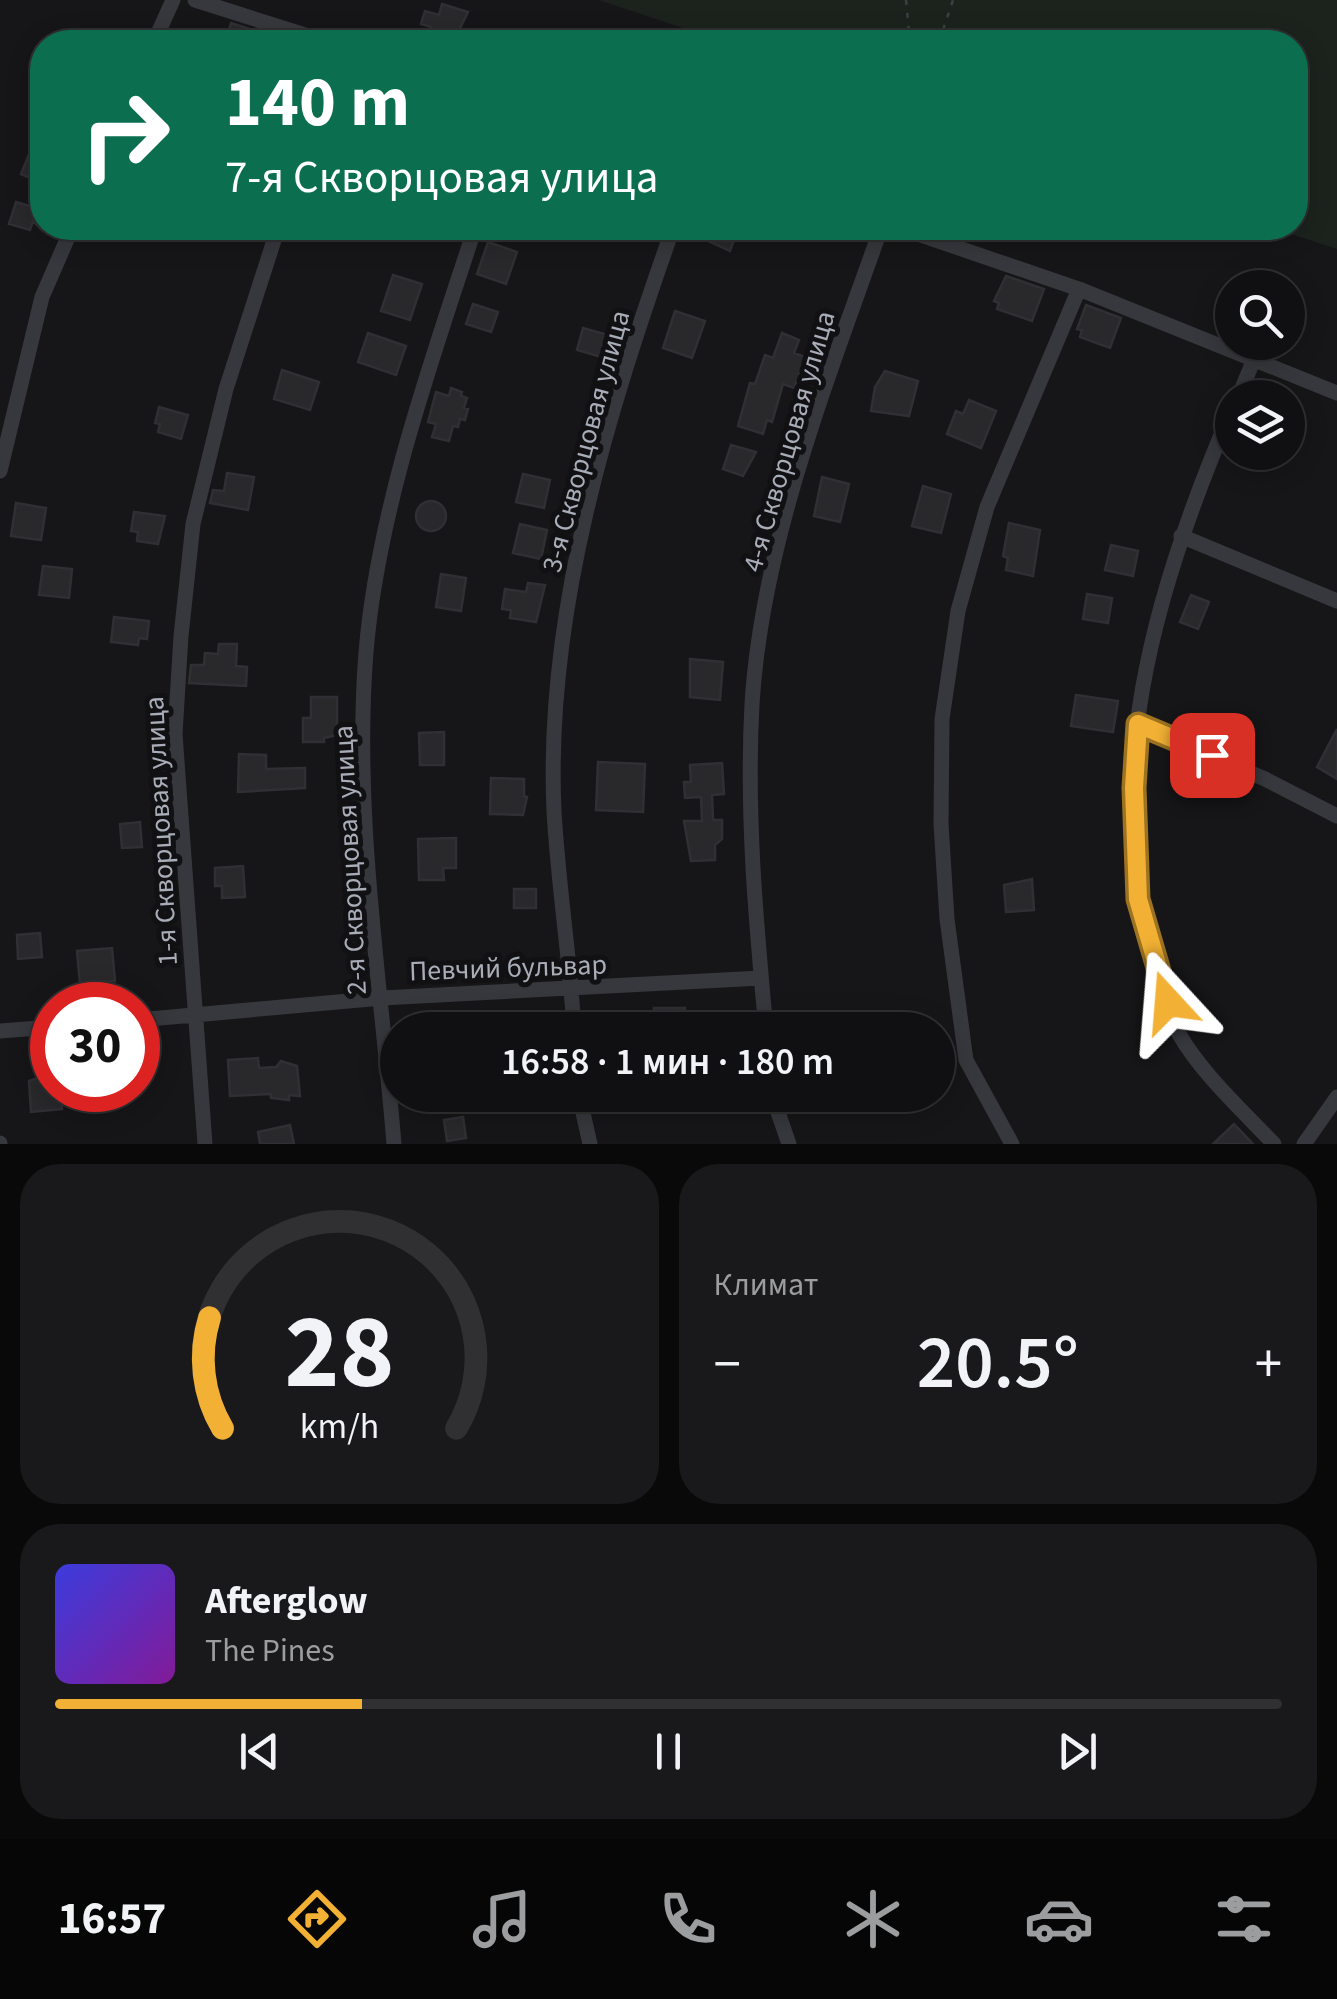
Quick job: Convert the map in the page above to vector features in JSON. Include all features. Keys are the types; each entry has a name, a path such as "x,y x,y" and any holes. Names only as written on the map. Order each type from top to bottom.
{"street":[{"path":"159,30 173,0"},
{"path":"195,0 289,30"},
{"path":"0,471 42,297 67,240"},
{"name":"1-я Скворцовая улица","path":"205,1144 175,734 181,636 198,505 226,389 274,240"},
{"name":"2-я Скворцовая улица","path":"394,1144 364,783 366,651 414,411 472,240"},
{"name":"3-я Скворцовая улица","path":"573,1012 554,809 560,671 575,570 606,436 670,240"},
{"name":"4-я Скворцовая улица","path":"764,1012 748,843 752,700 778,544 822,396 877,240"},
{"path":"935,240 1079,289 1215,343"},
{"path":"1012,1144 966,1060 946,919 941,824 942,719 958,612 987,507 1079,289"},
{"path":"1256,360 1337,393"},
{"path":"1215,451 1168,570 1142,680 1134,788 1137,881 1146,938 1179,1034 1274,1144"},
{"path":"1181,536 1337,601"},
{"path":"1138,724 1266,779 1337,816"},
{"name":"Певчий бульвар","path":"160,1018 382,998 572,991 761,978"},
{"path":"0,1031 30,1029"},
{"path":"1304,1144 1337,1097"},
{"path":"583,1112 590,1144"},
{"path":"778,1112 788,1144"}],"path":[{"path":"906,0 909,30"},
{"path":"943,30 954,0"}],"shaded area":[{"path":"599,0 1337,0 1337,249 1308,239 1308,30 689,30"}],"building":[{"path":"442,4 468,12 459,30 430,30 421,24 425,11 439,15"},
{"path":"231,23 253,30 229,30"},
{"path":"30,152 30,178 21,174"},
{"path":"16,202 30,206 30,230 9,224"},
{"path":"708,240 734,240 730,251"},
{"path":"488,242 517,252 506,284 477,274"},
{"path":"393,275 422,284 410,320 381,311"},
{"path":"1006,276 1044,289 1032,321 997,309 999,303 994,301"},
{"path":"473,304 498,312 491,332 466,324"},
{"path":"1086,305 1121,318 1110,348 1080,337 1082,330 1077,329"},
{"path":"675,311 705,321 692,358 663,348"},
{"path":"583,328 608,335 601,357 577,350"},
{"path":"368,333 406,346 396,375 358,362"},
{"path":"782,333 799,340 794,353 805,357 794,388 783,384 772,422 767,420 763,434 738,426 750,383 755,384 765,355 773,358"},
{"path":"282,370 319,382 310,410 274,399"},
{"path":"885,371 918,381 909,416 871,411 875,387"},
{"path":"451,388 467,398 464,408 468,409 465,420 460,419 458,427 453,426 449,441 432,437 436,424 428,422 436,392 449,396"},
{"path":"969,400 996,411 981,448 947,434 956,411 963,414"},
{"path":"159,407 188,415 181,439 158,432 160,424 155,423"},
{"path":"731,445 756,452 743,476 723,469"},
{"path":"227,473 254,477 248,510 210,503 213,490 224,491"},
{"path":"523,474 550,480 544,508 516,502"},
{"path":"822,477 849,484 840,522 814,516"},
{"path":"923,486 951,494 941,533 912,526"},
{"path":"431,501 442,505 446,516 442,527 431,531 420,527 416,516 420,505"},
{"path":"16,503 46,508 41,540 11,536"},
{"path":"134,512 165,516 158,544 137,541 138,532 131,531"},
{"path":"1009,523 1040,530 1033,576 1006,570 1008,558 1003,556"},
{"path":"520,524 547,530 541,559 513,553"},
{"path":"1111,545 1138,551 1133,576 1105,570"},
{"path":"43,566 72,569 69,598 39,595"},
{"path":"441,574 466,578 461,611 436,607"},
{"path":"528,583 545,585 536,622 510,618 511,610 502,609 505,589 526,592"},
{"path":"1087,594 1112,598 1108,623 1083,619"},
{"path":"1191,595 1209,602 1198,629 1180,622"},
{"path":"114,617 149,621 147,639 139,638 138,645 111,642"},
{"path":"219,644 237,644 236,666 247,667 246,686 189,683 191,665 204,665 205,653 218,654"},
{"path":"690,659 723,662 720,700 690,697"},
{"path":"1076,695 1118,701 1113,732 1071,726"},
{"path":"311,697 337,697 337,735 324,738 324,742 303,742 303,718 311,718"},
{"path":"1337,729 1337,779 1317,767"},
{"path":"444,732 444,765 420,765 419,733"},
{"path":"239,754 266,755 266,769 305,768 305,788 238,792"},
{"path":"598,762 645,764 643,812 596,810"},
{"path":"722,763 724,794 712,795 713,820 722,820 722,839 715,845 715,860 691,861 684,821 702,821 701,797 685,798 684,782 691,782 690,765"},
{"path":"491,778 524,779 527,797 523,815 490,814"},
{"path":"140,822 142,847 122,848 120,824"},
{"path":"456,838 456,868 443,868 444,880 419,880 418,839"},
{"path":"243,866 245,897 222,898 222,886 215,886 215,868"},
{"path":"1032,879 1034,910 1006,912 1004,885"},
{"path":"514,889 536,889 536,908 514,908"},
{"path":"40,933 42,957 18,959 17,935"},
{"path":"112,948 115,981 80,982 77,951"},
{"path":"654,1008 685,1008 685,1012 654,1012"},
{"path":"258,1058 259,1068 276,1067 281,1061 297,1066 300,1096 289,1095 289,1100 271,1098 271,1094 230,1096 228,1060"},
{"path":"463,1117 466,1138 447,1141 444,1120"},
{"path":"1234,1124 1253,1144 1213,1144"},
{"path":"290,1125 294,1144 260,1144 258,1132"}],"route":[{"path":"1168,1002 1146,938 1138,899 1134,788 1138,724 1212,755"}]}
